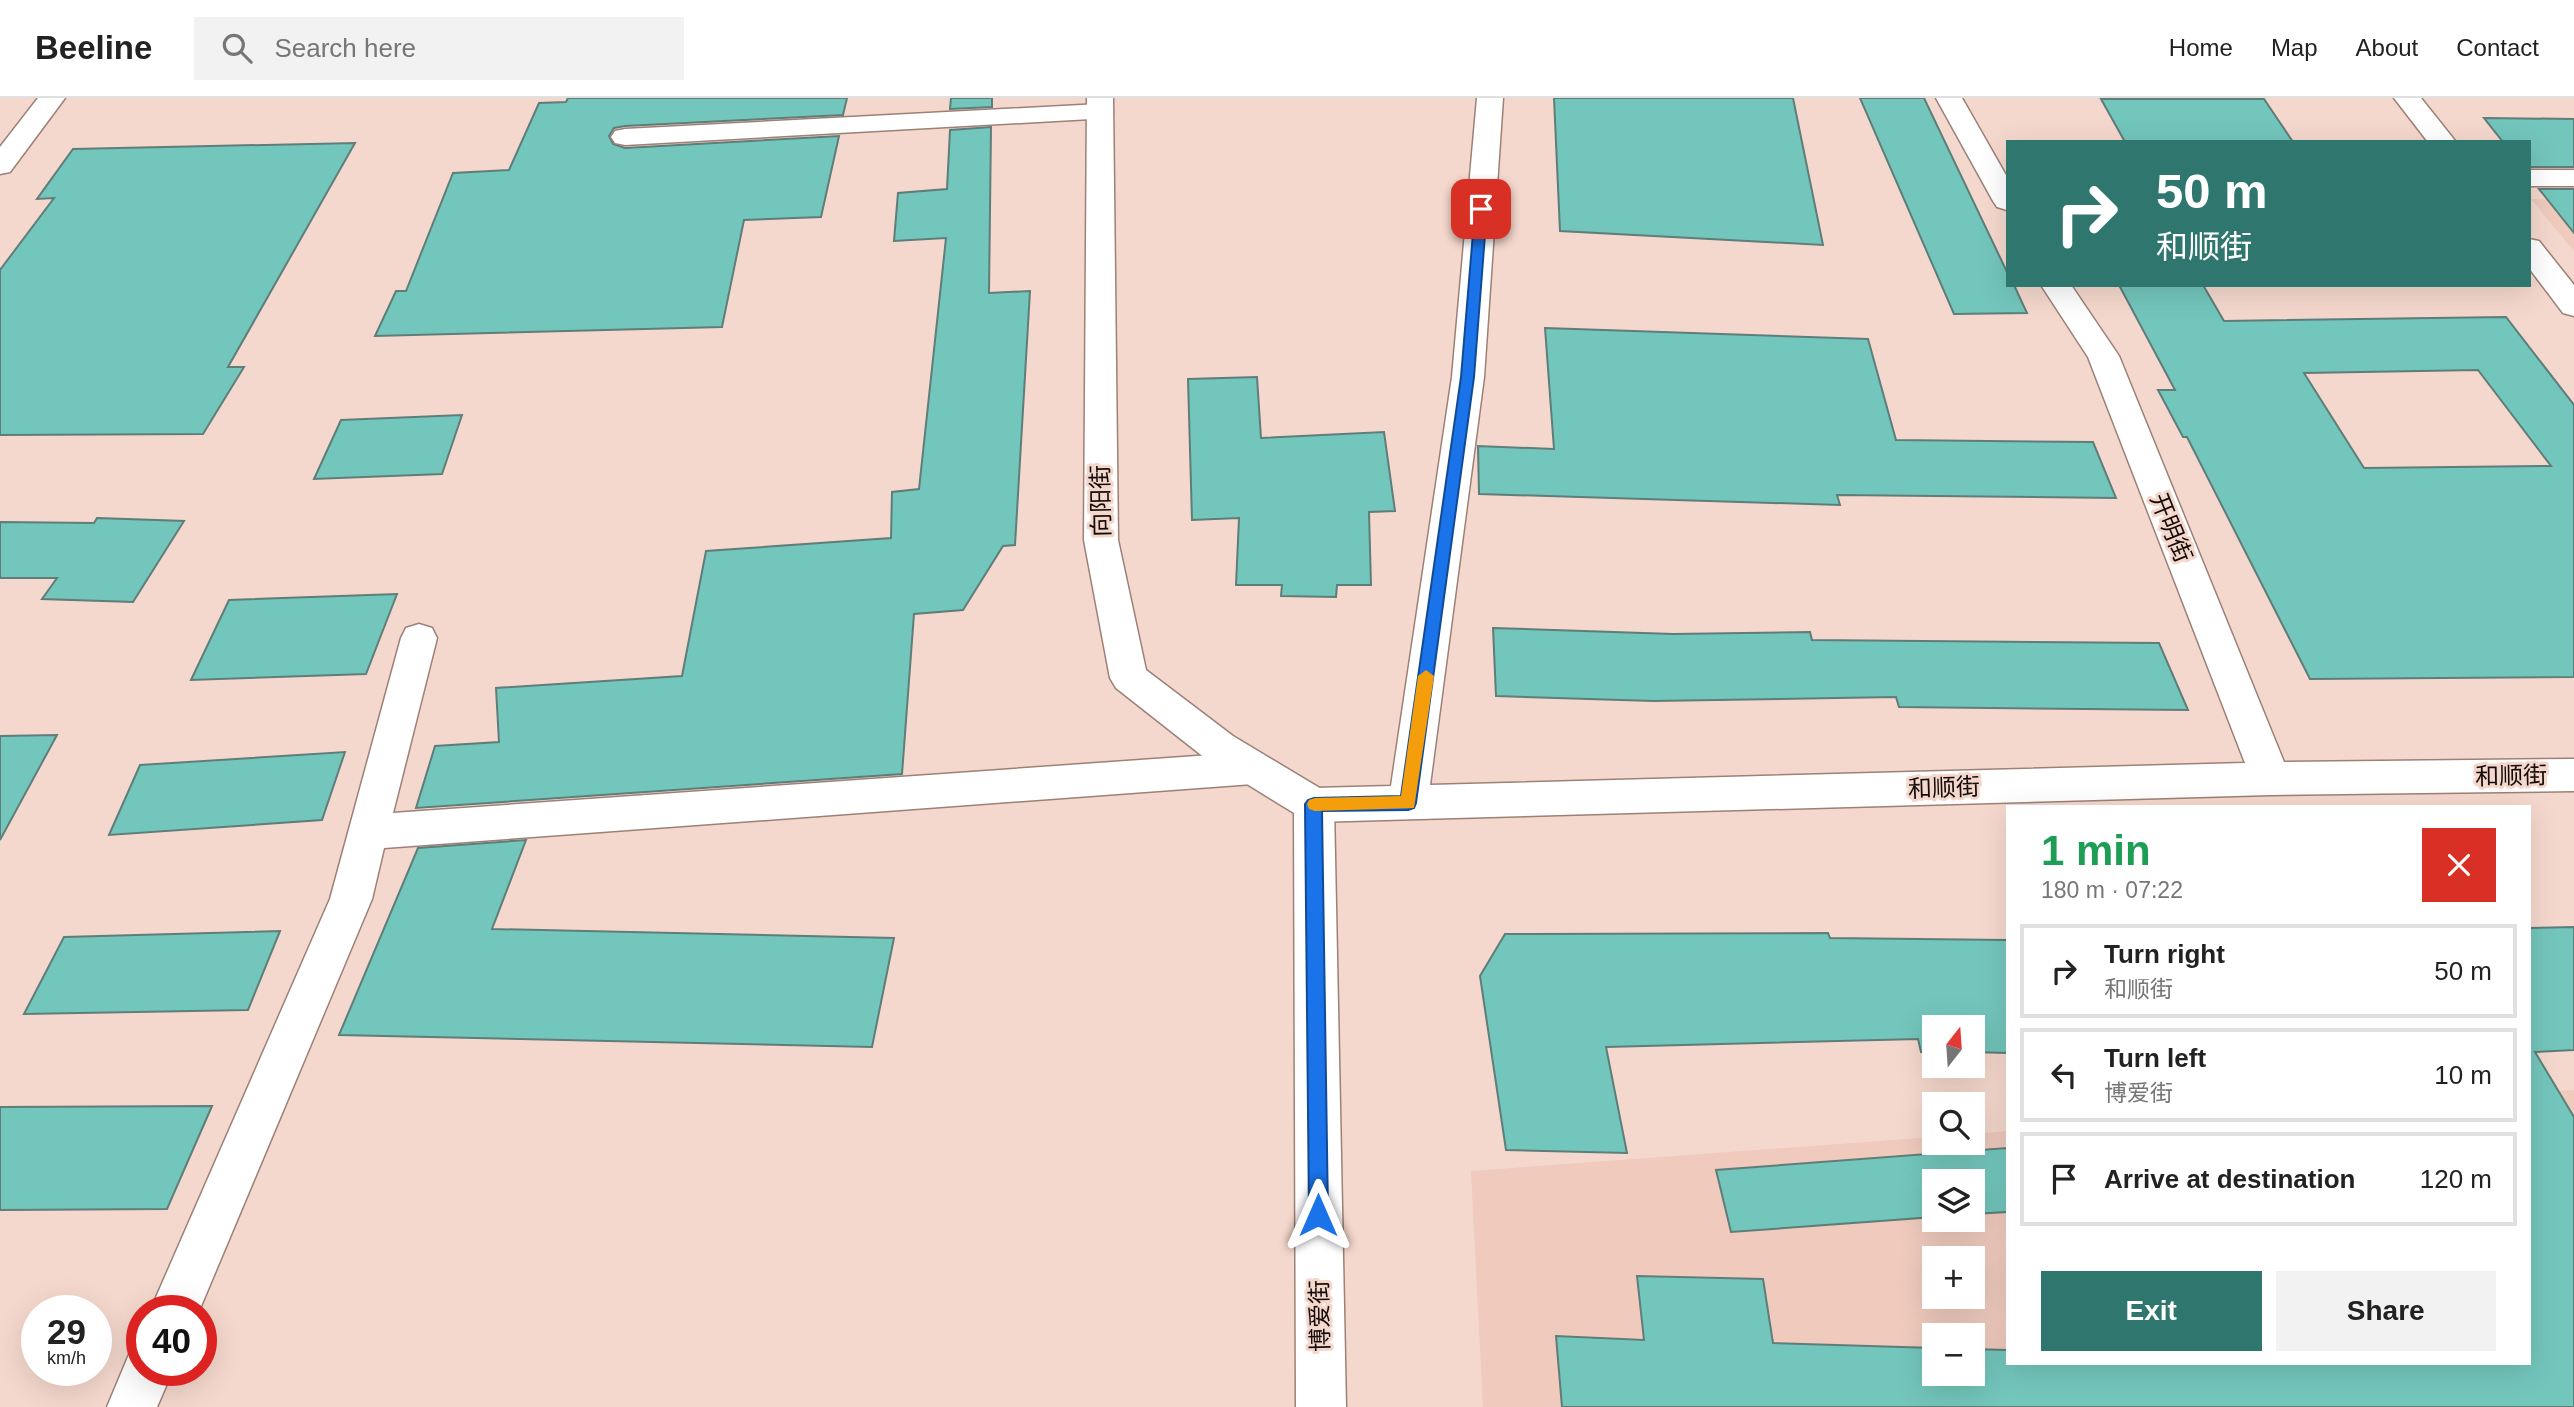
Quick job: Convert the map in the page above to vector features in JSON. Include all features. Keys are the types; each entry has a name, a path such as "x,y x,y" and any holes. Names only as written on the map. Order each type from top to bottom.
{"street":[{"path":"0,166 52,98"},
{"path":"1408,803 1468,377 1490,98"},
{"path":"1949,98 2006,199"},
{"path":"2407,98 2441,140"},
{"path":"625,137 1100,105"},
{"name":"向阳街","path":"1100,105 1101,540 1129,678 1219,747 1314,804"},
{"path":"2531,178 2574,178"},
{"path":"2531,251 2574,306"},
{"name":"开明街","path":"2057,287 2102,356 2271,779"},
{"path":"181,1295 351,899 419,638"},
{"path":"368,832 1253,768"},
{"name":"和顺街","path":"1314,804 2271,779 2574,775"},
{"name":"博爱街","path":"1314,804 1321,1407"},
{"path":"132,1407 141,1386"}],"shaded area":[{"path":"2531,199 2574,199 2574,251"},
{"path":"2574,1090 2574,1407 1483,1407 1471,1171 1922,1138 1922,1155 1985,1155 1985,1133 2006,1131 2006,1365 2531,1365 2531,1093"}],"building":[{"path":"568,98 847,98 843,115 625,126 614,128 609,136 613,144 625,148 839,136 821,217 744,220 722,327 375,336 396,291 406,291 453,173 509,170 539,103 566,102"},
{"path":"951,98 992,98 992,107 950,109"},
{"path":"1554,98 1793,98 1823,245 1560,231"},
{"path":"1860,98 1924,98 2006,270 2006,287 2015,287 2027,313 1954,314"},
{"path":"2101,99 2264,99 2292,140 2124,140"},
{"path":"2484,118 2574,119 2574,167 2531,167 2531,140 2501,140"},
{"path":"991,127 989,293 1030,291 1015,545 1003,546 963,610 914,614 902,774 416,808 435,746 499,742 496,688 682,676 706,551 891,538 892,492 919,489 946,238 894,241 898,193 947,189 950,130"},
{"path":"355,143 228,367 244,367 203,434 0,435 0,270 54,198 37,199 73,149"},
{"path":"2539,189 2574,189 2574,233"},
{"path":"2120,287 2204,287 2224,321 2506,317 2574,405 2574,677 2310,679 2187,437 2183,437 2158,390 2175,390","holes":["2478,370 2551,466 2364,468 2304,373"]},
{"path":"1545,328 1868,339 1896,440 2093,442 2116,498 1837,495 1840,505 1479,494 1478,446 1554,449"},
{"path":"1257,377 1261,438 1384,432 1395,511 1369,512 1371,585 1337,585 1336,597 1281,596 1282,585 1236,585 1239,518 1192,520 1188,379"},
{"path":"462,415 442,474 314,479 341,420"},
{"path":"97,518 184,521 133,602 42,599 57,578 0,578 0,522 94,523"},
{"path":"397,594 366,674 191,680 229,600"},
{"path":"1493,628 1673,634 1810,632 1812,640 2159,643 2188,710 1899,707 1896,697 1653,701 1496,696"},
{"path":"57,735 0,840 0,736"},
{"path":"345,752 322,820 109,835 140,765"},
{"path":"526,840 492,929 894,938 872,1047 339,1035 418,848"},
{"path":"2574,927 2574,1050 2535,1052 2574,1117 2574,1407 1562,1407 1556,1336 1644,1340 1637,1276 1763,1279 1773,1343 1922,1348 1922,1386 1985,1386 1985,1349 2006,1350 2006,1365 2531,1365 2531,928"},
{"path":"280,931 248,1010 24,1014 64,937"},
{"path":"1828,933 1830,938 2006,940 2006,1053 1985,1052 1985,1015 1922,1015 1922,1052 1918,1039 1606,1047 1627,1153 1506,1150 1480,976 1505,934"},
{"path":"212,1106 167,1209 0,1210 0,1107"},
{"path":"2006,1148 2006,1212 1985,1213 1985,1169 1922,1169 1922,1218 1731,1232 1716,1170 1922,1154 1985,1155 1985,1150"}],"slow traffic":[{"path":"1315,804 1408,803 1426,676"}],"route":[{"path":"1318,1215 1314,804 1408,803 1468,377 1481,209"}]}
